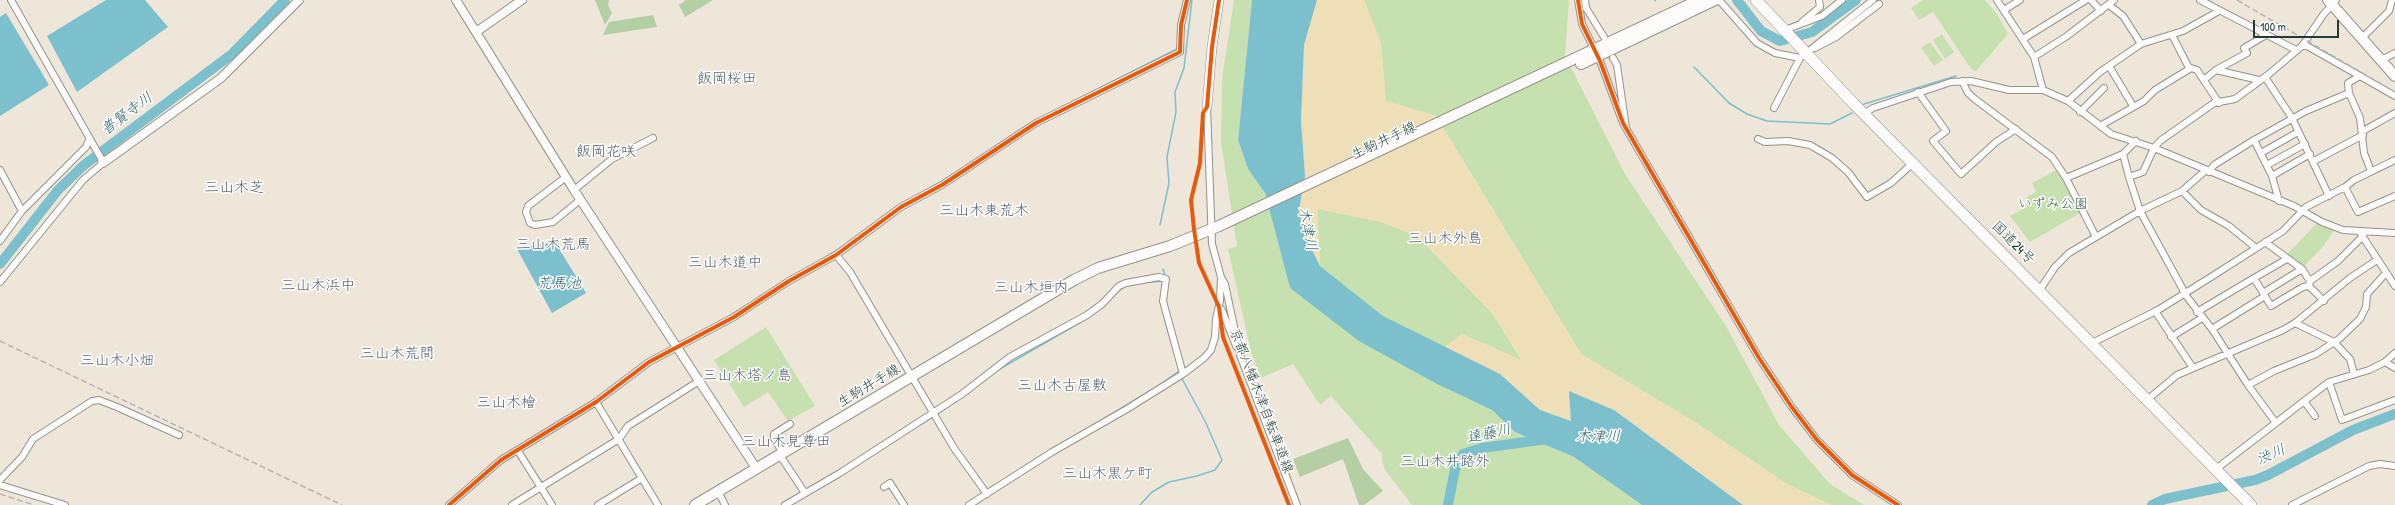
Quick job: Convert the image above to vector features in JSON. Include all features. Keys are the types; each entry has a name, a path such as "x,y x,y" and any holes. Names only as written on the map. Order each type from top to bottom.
{"highway":[{"name":"国道24号","path":"1756,0 1864,114 2251,505"}],"main road":[{"path":"1208,107 1212,47 1219,0"},
{"name":"生駒井手線","path":"1592,55 1699,0"},
{"name":"生駒井手線","path":"695,505 1057,290 1098,268 1215,231 1592,55 1715,0"},
{"path":"2332,2 2395,76"}],"street":[{"path":"11,0 102,162"},
{"path":"0,282 83,180 102,162 221,78 299,0"},
{"path":"456,0 580,200 756,468"},
{"path":"476,32 522,0"},
{"path":"449,505 501,460 596,402 649,362 677,349 836,255 901,207 942,185 1036,123 1180,52 1181,25 1187,0"},
{"path":"1578,0 1582,24 1592,55 1626,130 1759,358 1791,406 1817,440 1852,475 1898,505"},
{"path":"1584,0 1586,8 1604,37"},
{"path":"1719,0 1757,44 1775,53 1807,53 1836,37 1879,4"},
{"path":"1799,25 1820,7 1819,0"},
{"path":"1785,31 1822,16 1842,0"},
{"path":"1774,108 1807,53 1873,0"},
{"path":"1997,0 2034,57 2043,90"},
{"path":"2004,10 2020,0"},
{"path":"2023,39 2086,0"},
{"path":"2090,0 2101,11"},
{"path":"2034,57 2101,11 2114,0"},
{"path":"2200,0 2296,50"},
{"path":"2362,38 2389,11 2392,0"},
{"path":"2129,177 2143,172 2154,148 2176,129 2214,103 2235,99 2302,46 2332,2"},
{"path":"2109,5 2123,16 2141,44"},
{"path":"2068,101 2109,66 2141,44 2172,35 2219,11"},
{"path":"2172,35 2189,68"},
{"path":"2204,80 2216,70 2246,53 2244,48 2266,35"},
{"path":"2302,46 2307,46 2395,96"},
{"path":"2381,60 2395,53"},
{"path":"1613,58 1617,65 1626,130"},
{"path":"2109,66 2133,106"},
{"path":"2100,126 2133,106 2189,68 2195,69 2204,80 2218,103"},
{"path":"2216,70 2262,78 2292,118 2314,161 2329,196"},
{"path":"2360,76 2348,83 2349,93 2360,118 2363,133 2364,153 2371,171"},
{"path":"1864,114 1873,108 1918,92 1943,84 1962,81 2009,90 2043,90 2068,101 2080,112 2111,134 2154,148 2343,230 2361,233 2395,233"},
{"path":"1962,81 1968,93 2048,153 2066,178 2096,237"},
{"path":"2080,112 2104,88"},
{"path":"1918,92 1946,131 1933,141 1961,174 1996,142 2016,129"},
{"path":"2039,290 2055,266 2069,253 2140,211 2182,191 2214,165 2292,118 2349,93"},
{"path":"972,504 1052,452 1127,409 1183,374 1204,358 1211,350 1216,337 1216,319 1219,307 1221,277 1215,231 1208,107"},
{"path":"2314,161 2395,113"},
{"path":"2261,153 2298,132"},
{"path":"574,190 612,159 653,138"},
{"path":"1758,139 1765,142 1788,141 1810,145 1832,158 1848,172 1867,197 1891,183 1913,163"},
{"path":"2254,140 2272,176 2279,201"},
{"path":"2066,178 2123,154 2136,141"},
{"path":"0,241 22,211 91,143"},
{"path":"2267,165 2304,144"},
{"path":"2123,154 2140,211 2185,293 2197,312 2212,329 2229,353 2248,385 2276,423"},
{"path":"2272,176 2310,154"},
{"path":"2092,343 2155,311 2185,293 2283,231 2302,211 2345,187 2354,180 2395,160"},
{"path":"0,170 22,211"},
{"path":"566,177 528,206 526,212 530,223 535,225 552,222 580,200"},
{"path":"2345,187 2358,212 2395,196"},
{"path":"2182,191 2201,210 2229,226 2256,248"},
{"path":"2361,233 2395,286"},
{"path":"2254,278 2271,306 2310,284 2338,261 2361,233"},
{"path":"2265,242 2302,269 2310,284 2324,301"},
{"path":"836,255 850,272 880,324 913,376 933,413 987,494"},
{"path":"2197,312 2287,258"},
{"path":"2147,400 2176,375 2295,323 2324,301 2350,278 2377,260"},
{"path":"2212,329 2302,269"},
{"path":"2248,385 2274,371 2316,354 2334,342 2360,319 2366,307 2367,294 2386,273"},
{"path":"785,505 962,394 1010,357 1087,315 1102,304 1119,286 1159,277 1166,278 1163,301 1183,374"},
{"path":"1221,277 1225,284 1240,355"},
{"path":"1219,307 1222,310 1228,332 1240,355 1297,505"},
{"path":"2155,311 2193,368"},
{"path":"2171,337 2202,318"},
{"path":"2295,323 2300,327 2320,334 2334,342 2350,359 2354,374"},
{"path":"2216,469 2329,382 2369,370 2385,362 2395,353"},
{"path":"2385,362 2395,368"},
{"path":"512,505 619,438 628,426 699,381"},
{"path":"2329,382 2342,420 2395,400"},
{"path":"0,480 22,458 33,438 92,401 99,400 179,435"},
{"path":"2304,401 2315,416"},
{"path":"596,402 658,505"},
{"path":"790,424 774,434 774,438 781,453 805,493"},
{"path":"518,451 552,505"},
{"path":"2292,505 2369,466 2380,464 2395,466"},
{"path":"598,505 642,478"},
{"path":"884,487 890,483 904,505"},
{"path":"0,485 65,505"},
{"path":"718,491 725,505"}],"green space":[{"path":"595,0 609,0 608,5 612,13 605,25"},
{"path":"686,0 713,0 685,17 679,5"},
{"path":"1234,0 1252,0 1238,140 1248,169 1265,193 1290,288 1411,369 1437,384 1492,410 1515,432 1574,457 1642,505 1412,505 1385,470 1382,461 1382,454 1331,396 1320,405 1293,364 1261,378 1252,356 1228,249 1237,246 1221,142 1222,79"},
{"path":"1364,0 1569,0 1565,56 1625,174 1726,326 1779,425 1830,484 1864,505 1831,505 1787,484 1698,424 1581,354 1436,116 1386,101 1381,43"},
{"path":"1923,0 1985,0 1997,14 2008,34 1976,71 1972,70 1933,12 1919,20 1911,8"},
{"path":"653,15 657,27 603,35 609,22"},
{"path":"1942,34 1954,52 1945,59 1933,40"},
{"path":"1930,42 1943,60 1934,66 1921,48"},
{"name":"いずみ公園","path":"2059,169 2080,213 2030,242 2010,216 2027,207 2027,197 2036,192 2032,183"},
{"path":"1317,208 1381,222 1417,236 1492,313 1522,361 1462,334 1444,348 1383,316 1320,266"},
{"path":"2317,223 2334,230 2323,247 2303,267 2287,254"},
{"path":"766,327 815,406 788,421 768,392 744,407 714,360"},
{"path":"1348,438 1363,469 1383,491 1364,505 1359,505 1343,459 1300,477 1293,459"}],"sand":[{"path":"1317,0 1364,0 1381,43 1386,101 1436,116 1581,354 1698,424 1787,484 1831,505 1743,505 1614,410 1569,391 1571,421 1539,410 1500,374 1444,348 1462,334 1522,360 1492,313 1417,236 1381,222 1317,209 1320,266 1303,232 1299,210 1305,176 1301,121 1304,45"}],"water":[{"path":"106,0 145,0 168,27 77,92 47,36"},
{"name":"木津川","path":"1252,0 1317,0 1304,45 1301,121 1305,176 1299,210 1303,232 1320,266 1383,316 1500,374 1540,410 1571,421 1569,391 1614,410 1743,505 1642,505 1574,457 1515,432 1492,410 1437,384 1359,341 1290,288 1265,193 1248,169 1238,140"},
{"path":"6,13 49,85 0,116 0,17"},
{"name":"荒馬池","path":"555,242 586,293 552,313 517,249"}],"waterway":[{"name":"普賢寺川","path":"0,264 58,190 84,165 232,54 285,0"},
{"path":"1160,225 1169,183 1167,157 1176,112 1175,92 1184,68 1192,0"},
{"path":"1737,0 1761,31 1780,41 1812,32 1856,0"},
{"path":"1048,114 1179,48"},
{"path":"1694,67 1729,103 1747,114 1767,121 1830,124 1852,113"},
{"path":"1864,104 1956,76"},
{"path":"994,147 1029,124"},
{"path":"925,191 949,177"},
{"path":"818,262 842,247"},
{"path":"1163,269 1165,276"},
{"path":"1140,283 1164,281"},
{"path":"1116,293 1124,287"},
{"path":"721,321 752,302"},
{"path":"1164,317 1169,335"},
{"path":"998,370 1088,318"},
{"path":"1155,388 1179,371"},
{"path":"1181,377 1205,421 1222,460 1215,470"},
{"path":"1023,467 1150,391"},
{"path":"936,415 958,400"},
{"name":"渋川","path":"2152,505 2165,499 2255,480 2268,475 2353,430 2395,414"},
{"path":"916,427 933,417"},
{"name":"遠藤川","path":"1448,505 1455,469 1463,454 1482,448 1547,439"},
{"path":"1140,505 1152,492 1169,482 1197,476 1215,470"},
{"path":"987,490 994,485"}],"railway":[{"path":"2237,0 2395,92"},
{"path":"0,341 342,505"},
{"path":"0,494 34,505"}],"cycle path":[{"path":"449,505 501,460 596,402 649,362 734,317 789,281 836,255 901,207 942,185 1036,123 1180,52 1181,25 1187,0"},
{"name":"京都八幡木津自転車道線","path":"1219,0 1212,47 1207,107 1203,113 1200,163 1191,200 1194,229 1199,263 1219,307 1223,337 1289,505"},
{"path":"1578,0 1582,24 1600,61 1623,123 1759,358 1791,406 1817,440 1852,475 1898,505"}],"district":[{"name":"飯岡桜田","path":"727,79"},
{"name":"飯岡花咲","path":"606,152"},
{"name":"三山木芝","path":"234,188"},
{"name":"三山木東荒木","path":"984,211"},
{"name":"三山木外島","path":"1445,239"},
{"name":"三山木荒馬","path":"553,245"},
{"name":"三山木道中","path":"725,263"},
{"name":"三山木浜中","path":"318,286"},
{"name":"三山木垣内","path":"1031,288"},
{"name":"三山木荒間","path":"397,354"},
{"name":"三山木小畑","path":"117,361"},
{"name":"三山木塔ノ島","path":"747,376"},
{"name":"三山木古屋敷","path":"1062,386"},
{"name":"三山木檜","path":"506,403"},
{"name":"三山木見尊田","path":"786,442"},
{"name":"三山木井路外","path":"1445,462"},
{"name":"三山木黒ケ町","path":"1107,474"}]}
